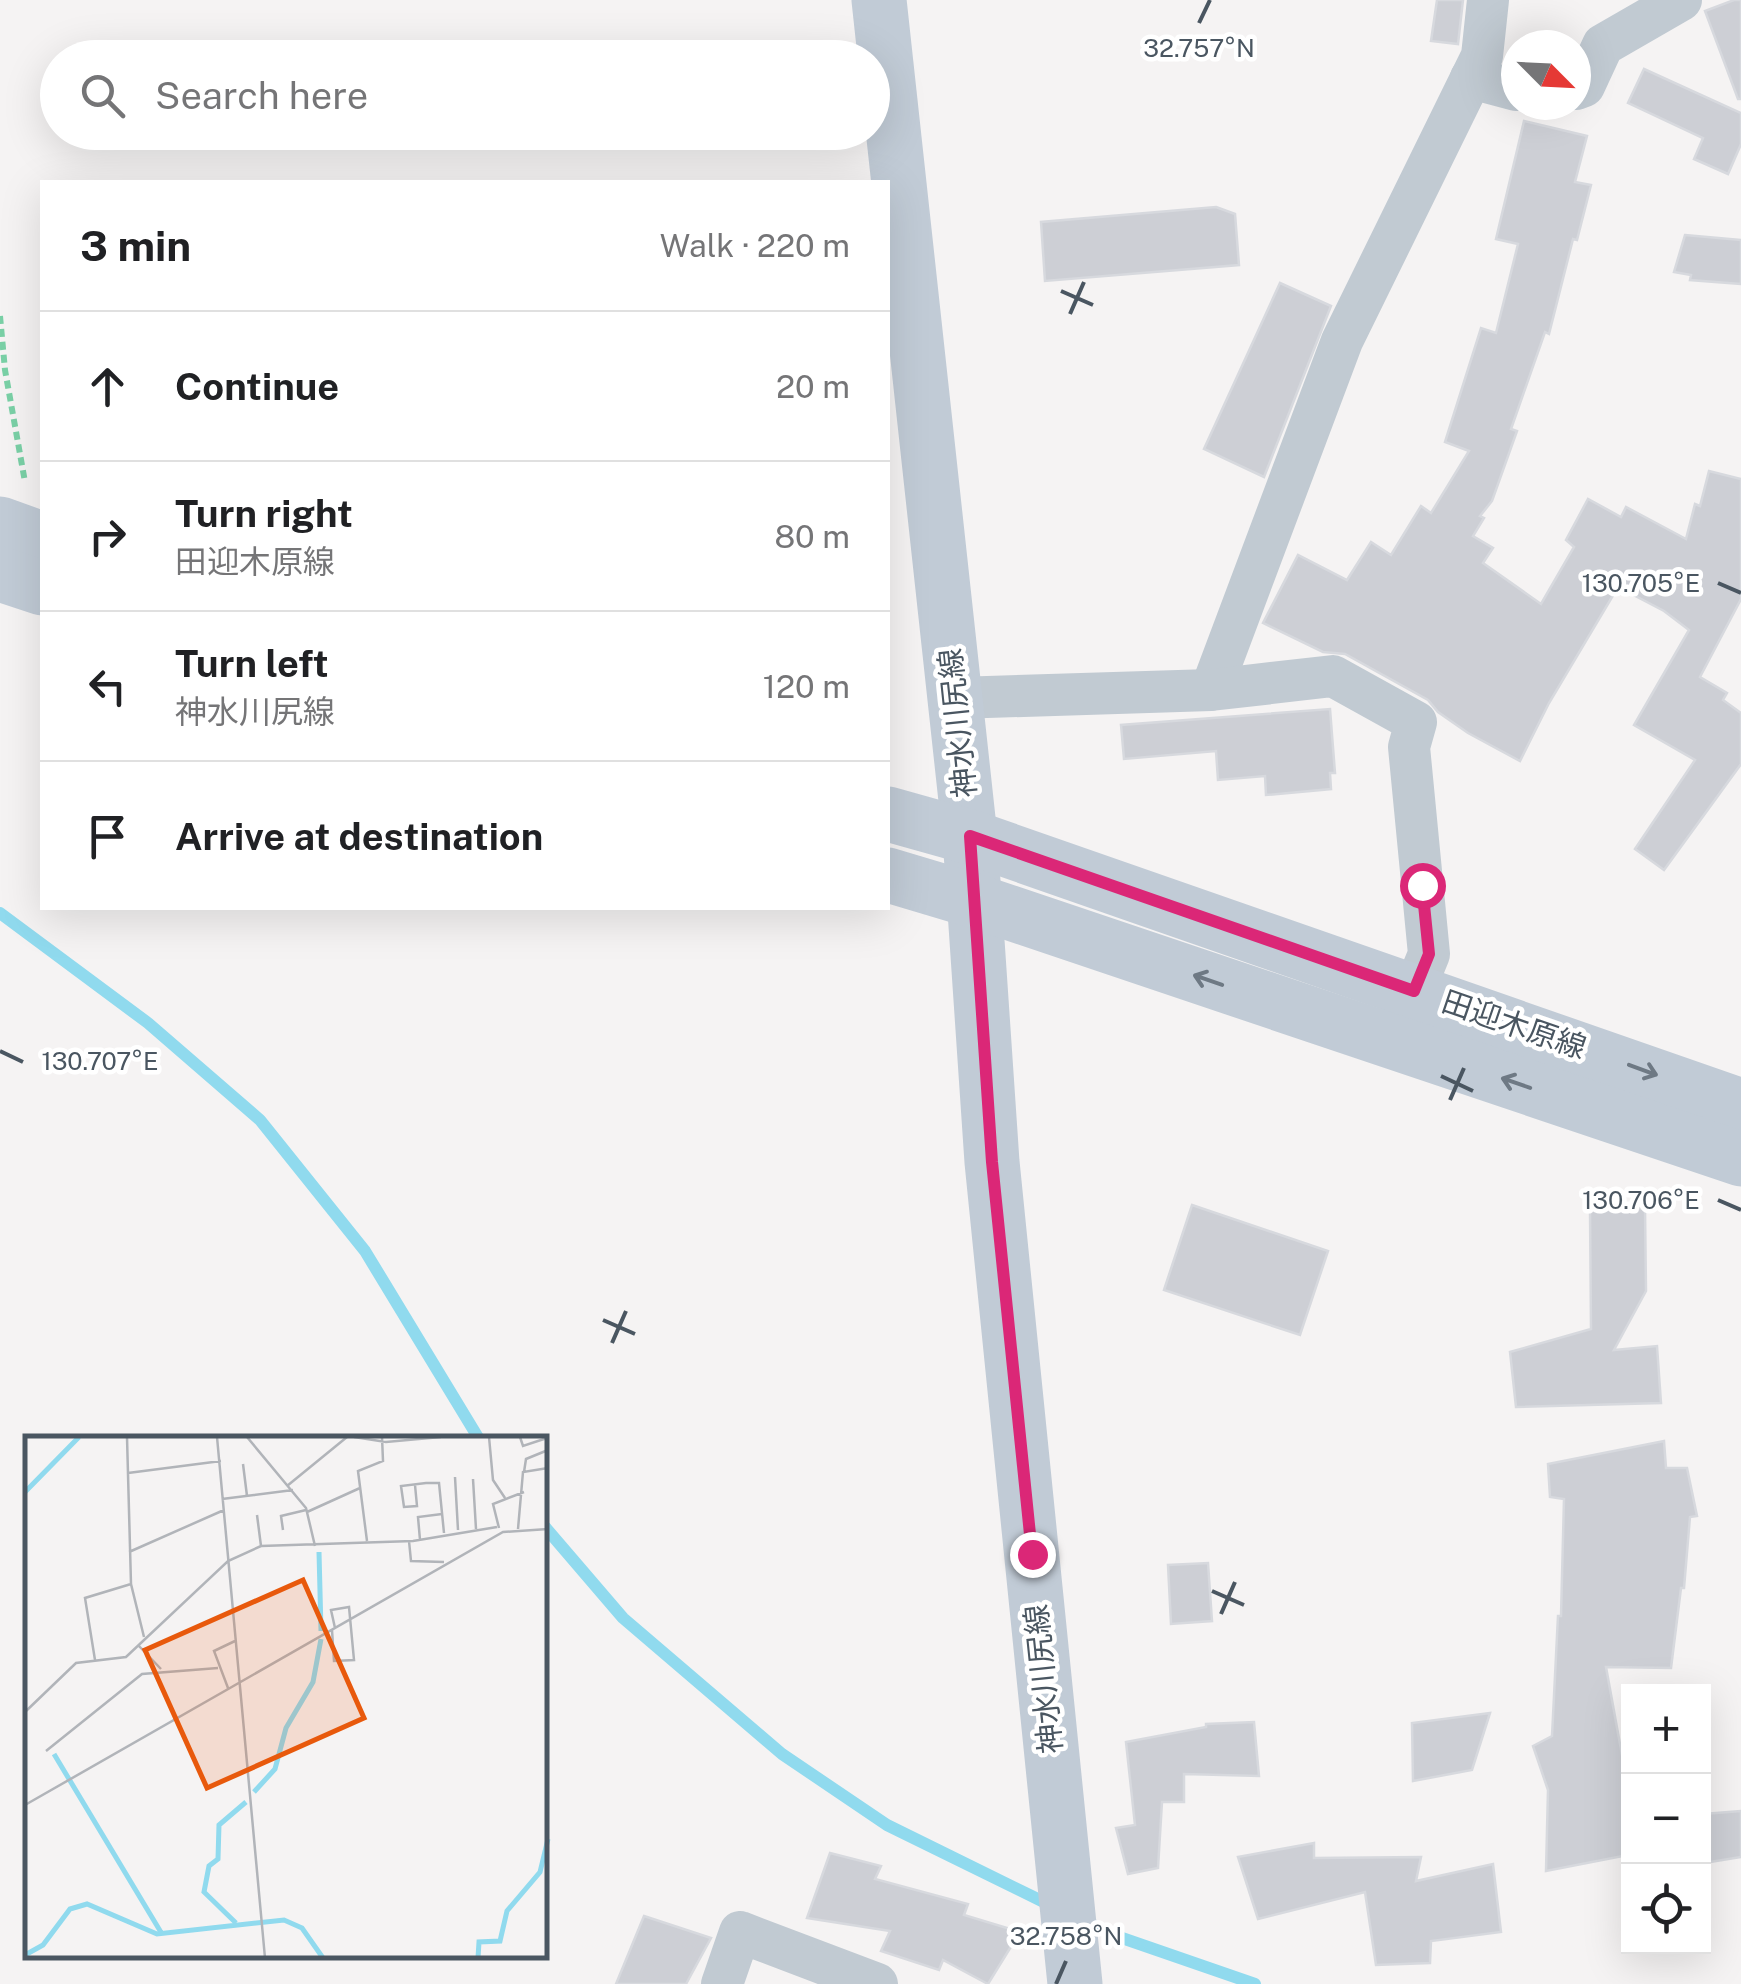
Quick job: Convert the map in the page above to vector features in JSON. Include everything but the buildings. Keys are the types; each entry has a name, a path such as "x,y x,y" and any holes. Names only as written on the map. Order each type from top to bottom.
{"main road":[{"name":"神水川尻線","path":"878,0 882,40"},
{"name":"神水川尻線","path":"890,107 970,836 992,1162 1075,1984"},
{"name":"田迎木原線","path":"890,815 970,836 1741,1106"},
{"name":"田迎木原線","path":"890,877 975,901 1741,1159"}],"street":[{"path":"1210,690 1342,342 1482,56 1488,0"},
{"path":"1591,72 1604,45 1680,0"},
{"path":"1471,78 1501,86"},
{"path":"956,698 1210,690 1333,676 1416,722 1409,746 1429,954 1414,991"},
{"path":"722,1984 740,1932 877,1984"}],"path":[{"path":"0,316 24,552"}],"waterway":[{"path":"0,913 148,1023 260,1120 365,1251 477,1436"},
{"path":"548,1530 623,1618 782,1754 887,1825 1052,1906"},
{"path":"1084,1921 1255,1984"}],"route":[{"path":"1032,1554 992,1162 970,836 1414,991 1429,954 1422,885"}]}
